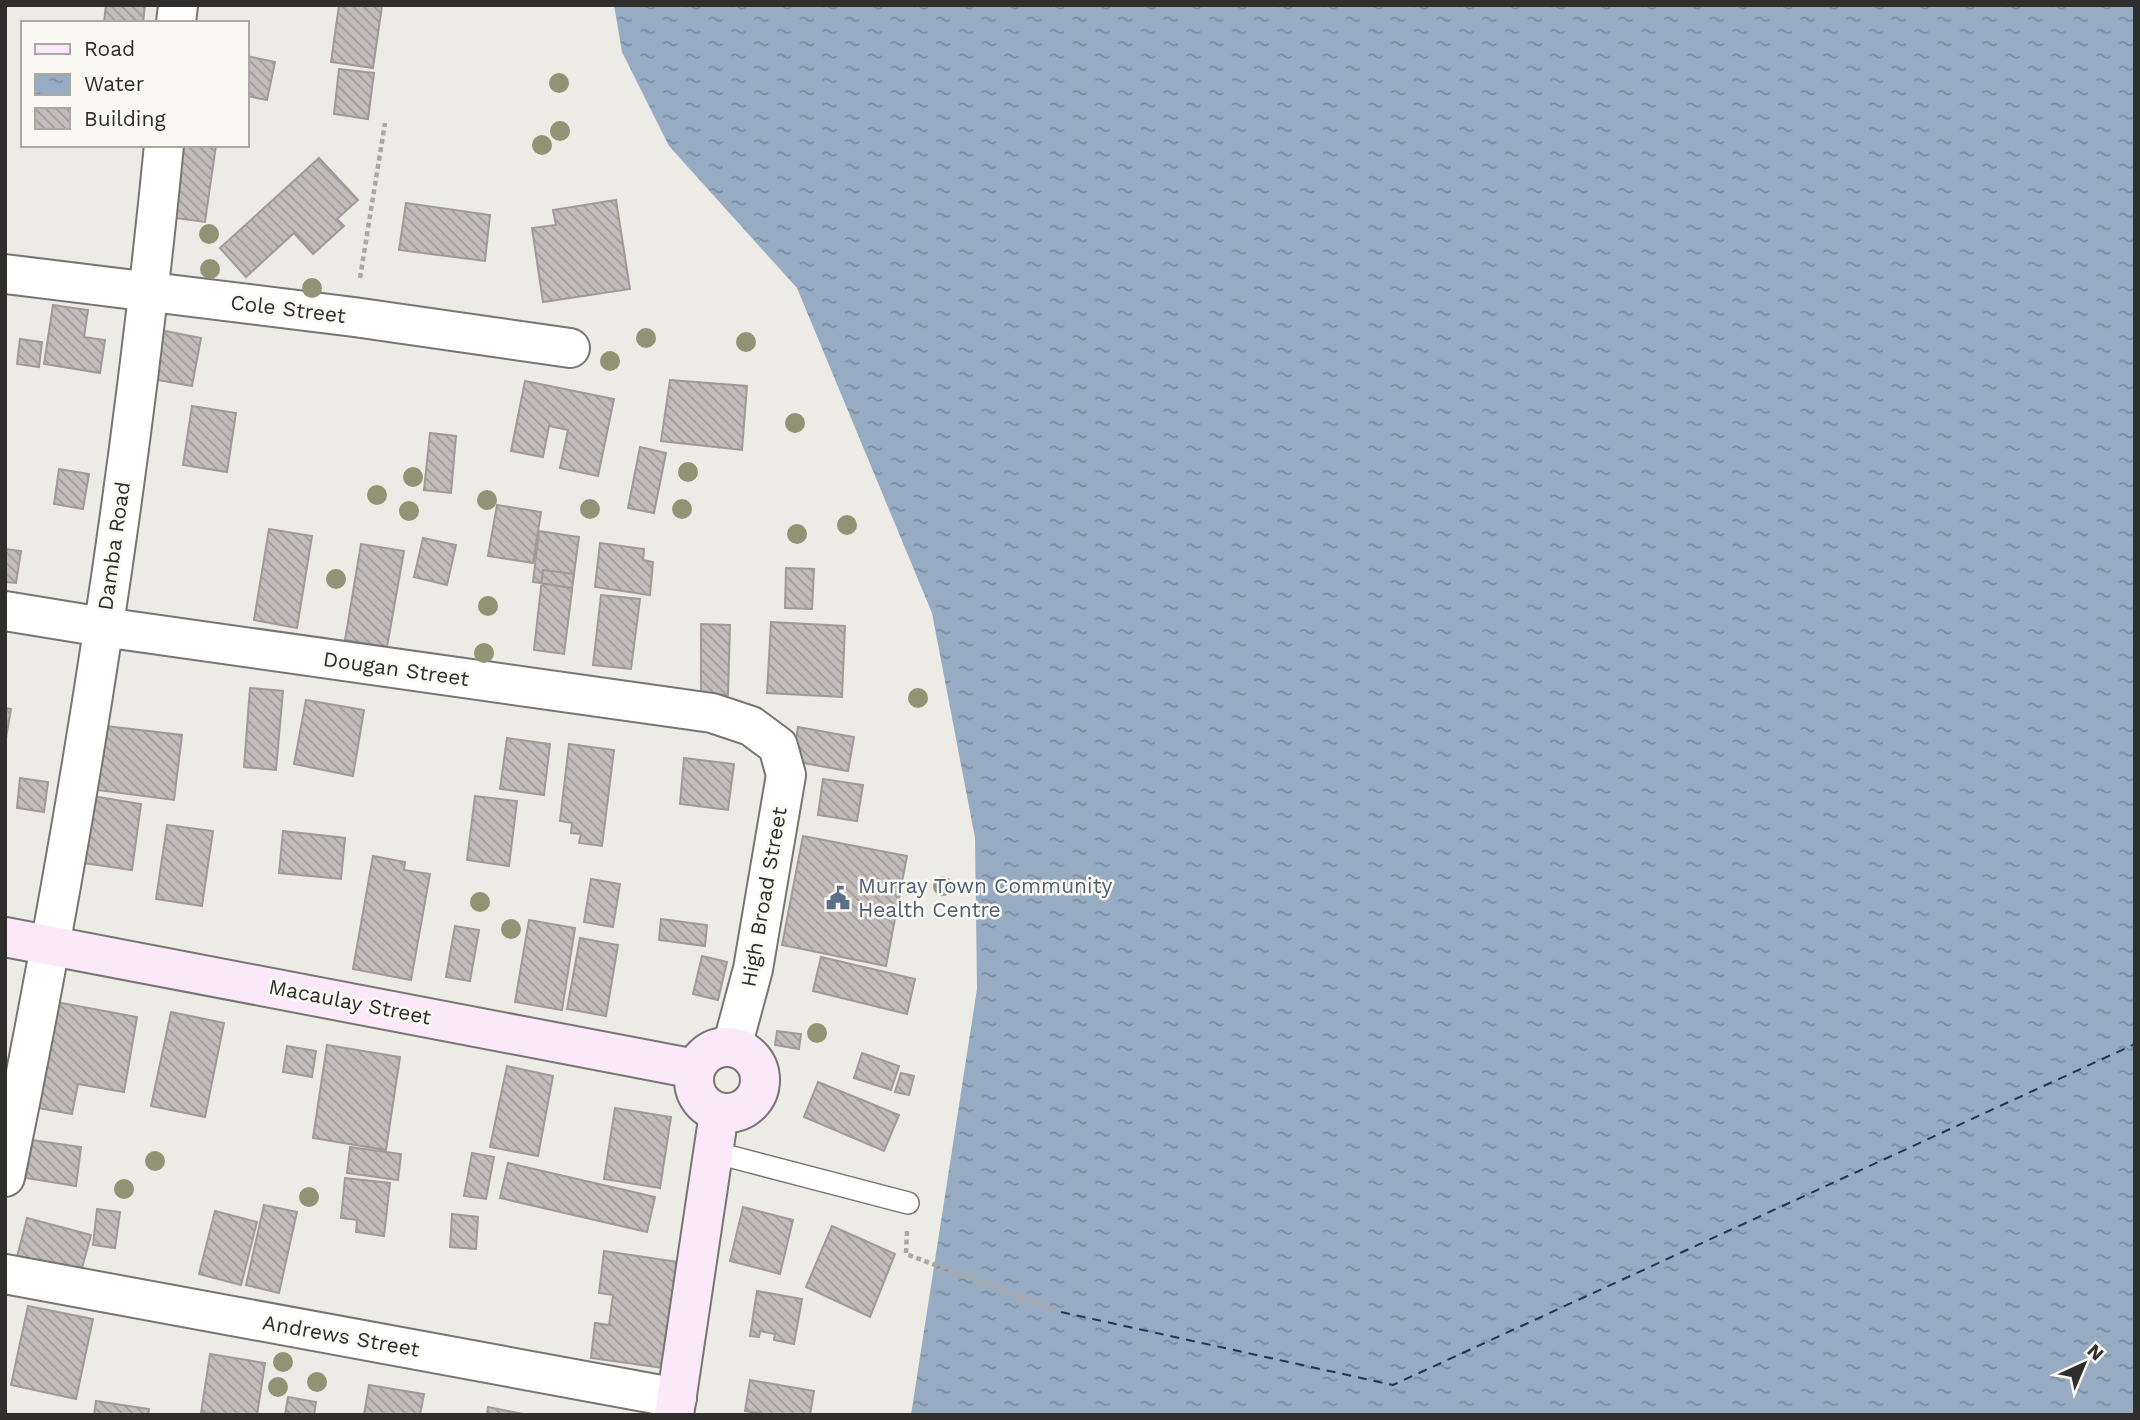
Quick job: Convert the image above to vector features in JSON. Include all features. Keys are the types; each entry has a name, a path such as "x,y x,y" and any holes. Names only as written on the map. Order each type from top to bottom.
{"street":[{"name":"Damba Road","path":"5,1177 53,944 103,628 150,292 164,147"},
{"name":"Cole Street","path":"5,275 354,317 570,348"},
{"name":"Dougan Street","path":"5,611 103,628 712,713 751,726 778,746"},
{"name":"High Broad Street","path":"732,1047 753,969 786,775 778,746"},
{"name":"Macaulay Street","path":"5,937 53,944 695,1069"},
{"path":"732,1047 745,1052 755,1062 760,1074 760,1087 745,1108 732,1114 719,1113 706,1107 697,1096 695,1069 710,1051 732,1047"},
{"path":"675,1406 719,1113"},
{"name":"Andrews Street","path":"5,1274 675,1406"}],"lane":[{"path":"713,1152 908,1203"}],"path":[{"path":"354,317 385,123"},
{"path":"908,1203 906,1254 1061,1311"}],"water":[{"path":"614,5 2135,5 2135,1415 911,1415 977,989 975,838 932,613 797,288 669,146 622,52"}],"building":[{"path":"106,5 145,5 143,21 104,21"},
{"path":"339,5 382,6 373,68 331,62"},
{"path":"248,56 275,62 267,100 248,96"},
{"path":"339,69 374,73 368,119 334,114"},
{"path":"177,147 216,147 205,222 167,217"},
{"path":"319,158 358,200 337,219 344,226 313,254 294,233 246,277 220,248"},
{"path":"616,200 630,289 543,302 532,228 556,225 553,210"},
{"path":"406,203 490,215 485,261 399,250"},
{"path":"53,305 88,310 84,337 105,340 100,373 44,364"},
{"path":"150,328 201,338 192,386 141,377"},
{"path":"20,339 42,342 39,367 17,364"},
{"path":"670,380 747,386 742,450 661,441"},
{"path":"525,381 614,399 598,476 560,468 568,430 549,426 543,457 511,451"},
{"path":"192,406 236,413 227,472 183,465"},
{"path":"430,433 456,436 451,493 424,490"},
{"path":"640,447 666,453 654,513 628,508"},
{"path":"59,469 89,474 83,509 54,504"},
{"path":"497,505 541,512 533,563 488,556"},
{"path":"269,529 312,536 297,628 254,620"},
{"path":"539,531 579,537 572,588 533,582"},
{"path":"423,538 456,545 447,585 414,577"},
{"path":"600,543 644,549 643,560 653,562 650,595 595,587"},
{"path":"361,544 404,551 387,647 345,640"},
{"path":"5,549 21,551 16,583 5,582"},
{"path":"786,568 814,569 812,609 785,608"},
{"path":"543,570 574,574 564,654 534,650"},
{"path":"601,595 640,599 631,669 593,665"},
{"path":"771,622 845,626 842,697 767,693"},
{"path":"701,624 730,625 728,695 701,694"},
{"path":"250,688 283,691 276,770 244,767"},
{"path":"306,700 364,710 353,776 294,764"},
{"path":"5,708 11,709 6,738 5,738"},
{"path":"97,725 182,735 174,800 89,789"},
{"path":"798,727 854,737 848,771 792,761"},
{"path":"507,738 550,744 544,795 500,789"},
{"path":"569,744 614,750 602,846 579,843 581,834 571,833 572,823 560,821"},
{"path":"684,758 734,764 728,810 680,804"},
{"path":"20,778 48,782 44,812 17,808"},
{"path":"823,779 863,785 857,821 818,815"},
{"path":"92,796 141,804 132,870 83,863"},
{"path":"475,796 517,801 509,866 467,860"},
{"path":"167,825 213,831 202,906 156,899"},
{"path":"283,831 345,838 341,879 279,873"},
{"path":"803,836 907,856 886,966 782,945"},
{"path":"373,856 405,862 404,870 430,874 411,980 353,969"},
{"path":"591,879 620,884 613,927 584,922"},
{"path":"661,919 707,925 705,946 659,940"},
{"path":"529,920 575,928 562,1010 515,1002"},
{"path":"455,926 479,930 470,981 446,977"},
{"path":"580,938 618,945 606,1016 567,1009"},
{"path":"702,956 727,962 718,1000 693,994"},
{"path":"821,957 915,979 907,1014 813,991"},
{"path":"56,1002 137,1017 124,1092 78,1084 72,1114 38,1108"},
{"path":"171,1012 224,1023 205,1117 151,1106"},
{"path":"777,1031 801,1034 799,1049 775,1045"},
{"path":"327,1045 400,1057 386,1150 313,1138"},
{"path":"287,1046 316,1051 312,1077 283,1072"},
{"path":"862,1053 899,1066 891,1090 854,1078"},
{"path":"507,1066 553,1076 538,1156 490,1147"},
{"path":"901,1073 914,1076 909,1095 895,1092"},
{"path":"818,1082 899,1115 884,1151 804,1117"},
{"path":"615,1108 671,1117 660,1188 604,1179"},
{"path":"32,1140 81,1147 76,1186 26,1178"},
{"path":"350,1147 401,1154 398,1180 347,1173"},
{"path":"472,1153 494,1157 486,1199 464,1196"},
{"path":"508,1163 655,1197 647,1232 500,1198"},
{"path":"345,1178 390,1183 384,1236 356,1232 357,1220 341,1218"},
{"path":"264,1205 297,1212 279,1293 246,1285"},
{"path":"743,1207 793,1220 780,1274 730,1261"},
{"path":"97,1209 120,1212 115,1248 93,1245"},
{"path":"215,1211 257,1222 241,1285 199,1274"},
{"path":"452,1214 478,1217 476,1249 450,1247"},
{"path":"27,1218 91,1235 79,1279 16,1261"},
{"path":"832,1226 895,1254 870,1317 806,1287"},
{"path":"604,1251 685,1263 671,1369 591,1358 595,1323 609,1325 613,1295 599,1293"},
{"path":"757,1291 802,1299 794,1344 774,1340 775,1334 760,1331 759,1337 750,1336"},
{"path":"28,1306 93,1319 76,1399 11,1385"},
{"path":"210,1354 265,1363 257,1415 201,1413"},
{"path":"750,1380 814,1391 810,1415 769,1415 745,1411"},
{"path":"369,1385 424,1394 420,1415 364,1415"},
{"path":"288,1397 316,1402 314,1415 285,1415"},
{"path":"96,1401 149,1409 148,1415 94,1415"},
{"path":"488,1407 528,1415 487,1415"}],"ferry route":[{"path":"1061,1312 1393,1385 2135,1044"}],"place":[{"name":"Murray Town Community Health Centre","path":"838,898"}]}
